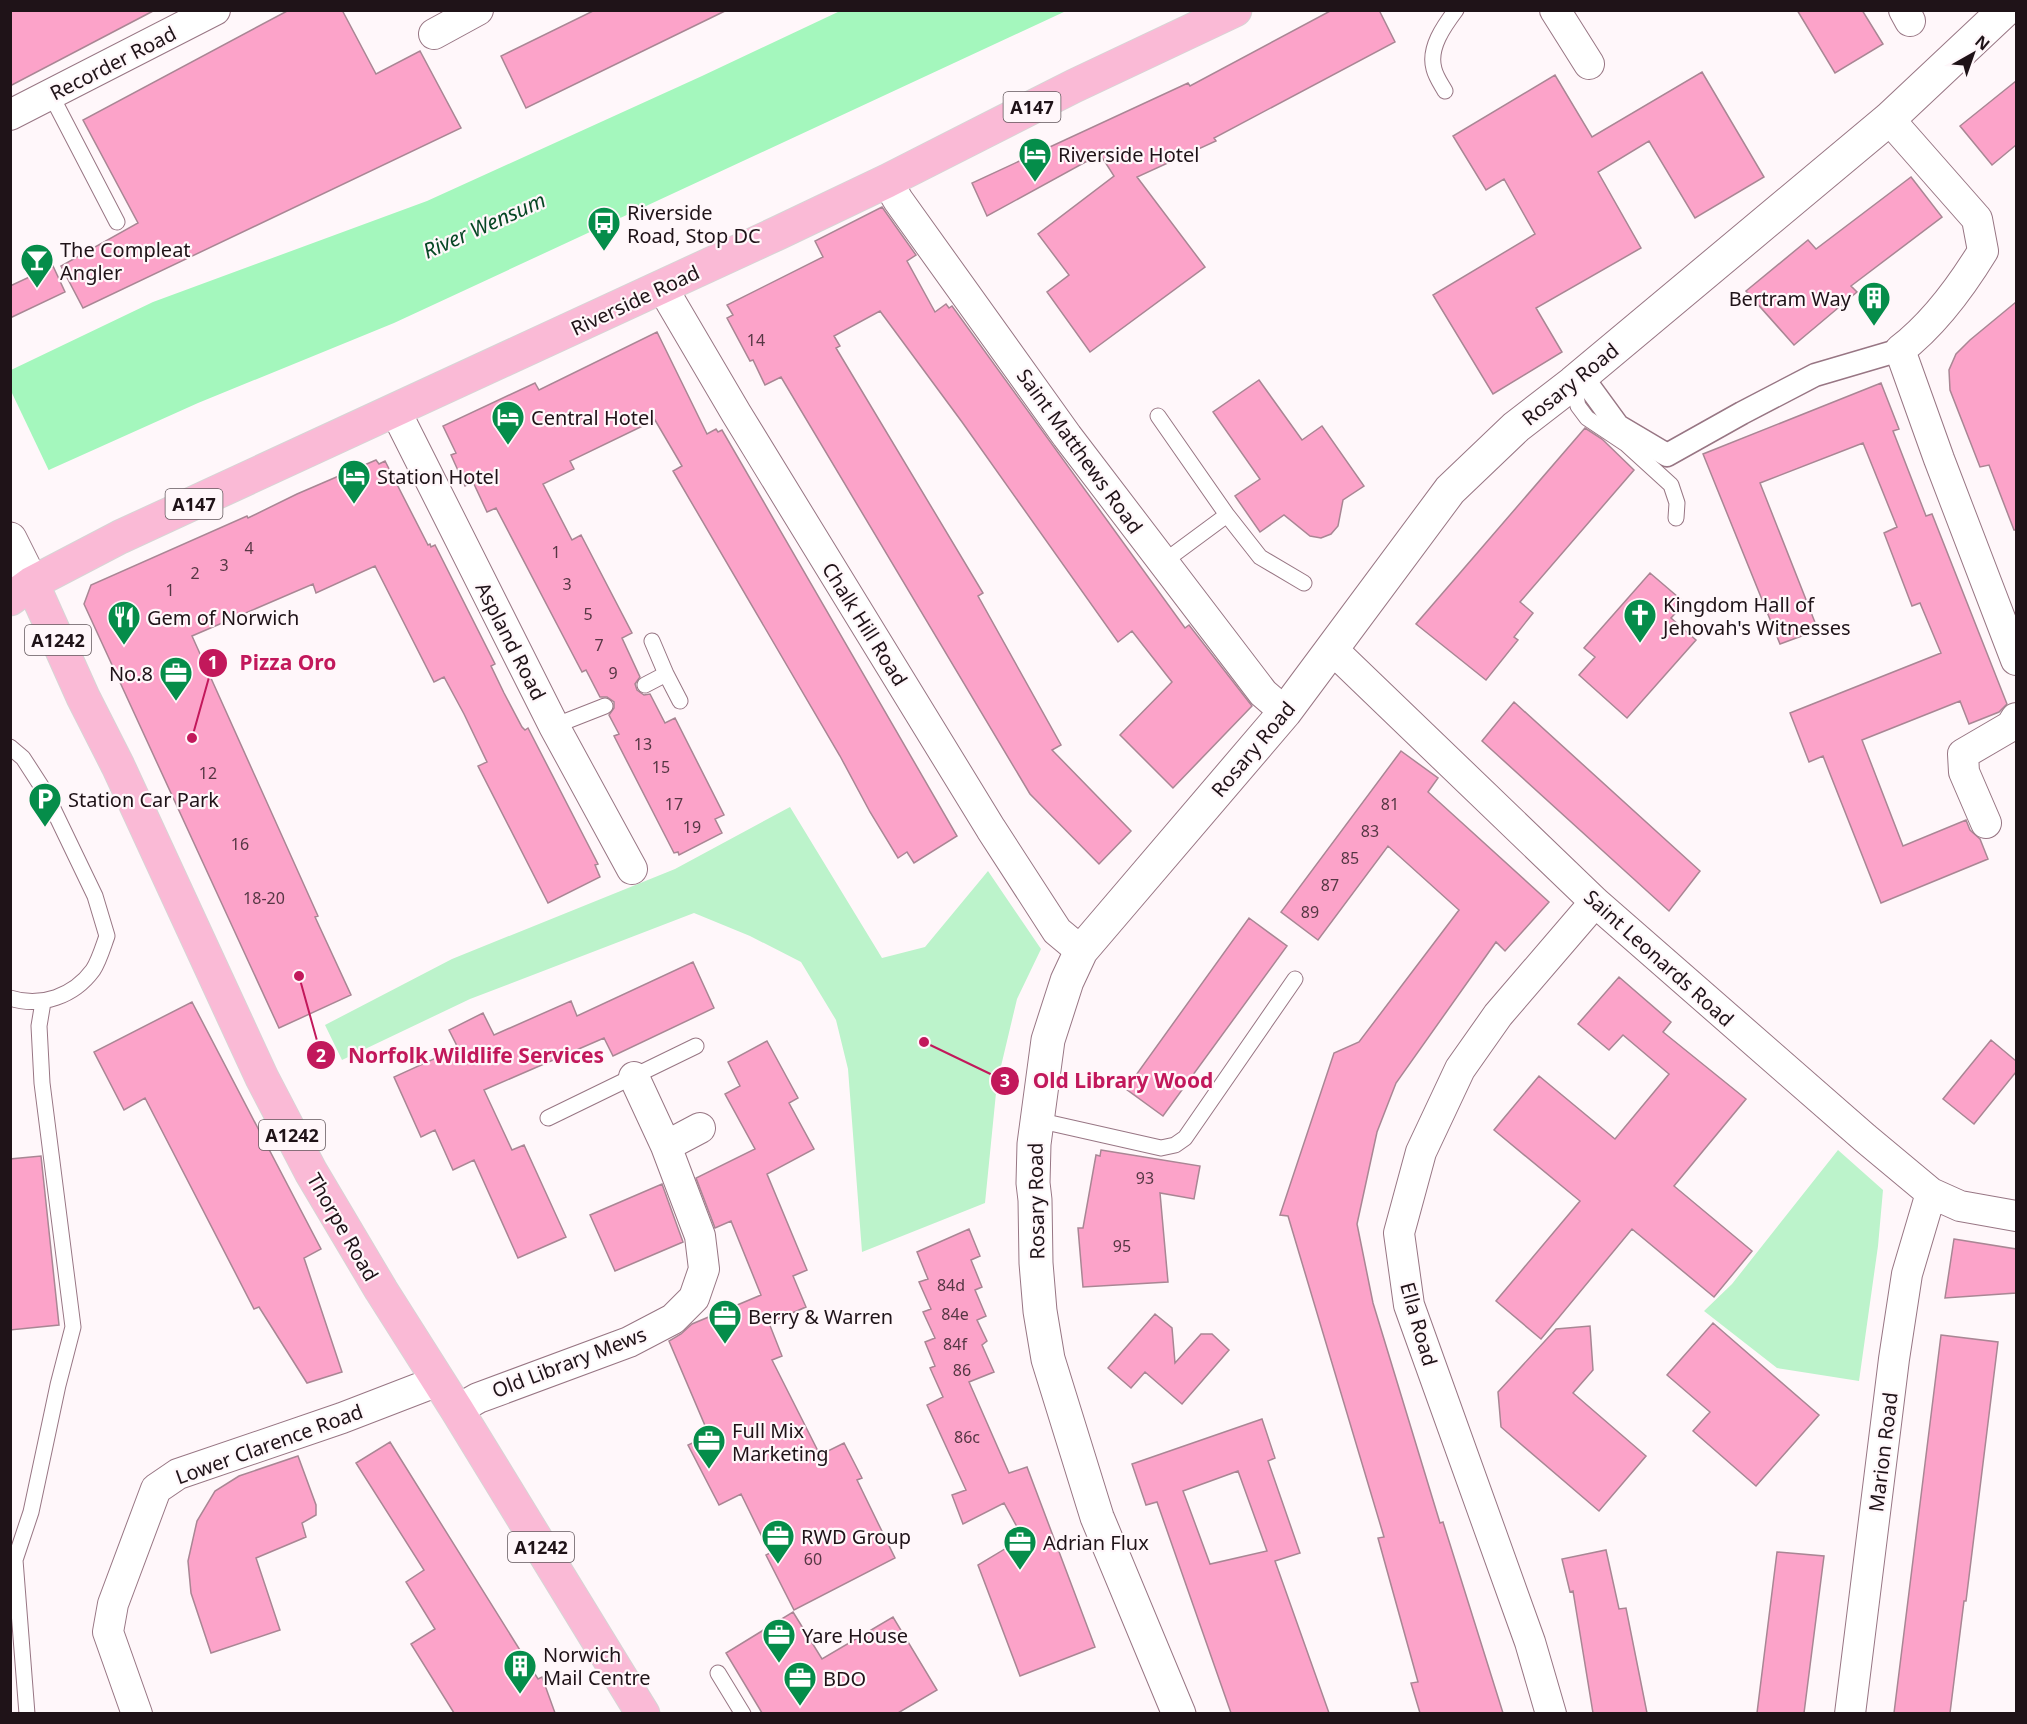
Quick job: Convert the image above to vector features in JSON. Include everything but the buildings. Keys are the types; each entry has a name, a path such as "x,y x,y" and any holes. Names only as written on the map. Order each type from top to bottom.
{"main road":[{"name":"Riverside Road","path":"21,591 120,537 887,181 1074,86 1235,10"},
{"name":"Thorpe Road","path":"21,591 83,697 118,766 262,1078 311,1172 381,1290 643,1713"}],"street":[{"name":"Recorder Road","path":"10,115 215,10"},
{"path":"434,34 478,10"},
{"path":"1555,10 1588,64"},
{"name":"Rosary Road","path":"1179,1713 1097,1517 1048,1359 1040,1311 1033,1183 1034,1144 1048,1040 1067,981 1081,951 1286,712 1450,489 1516,427 1574,382 1889,119 2005,10"},
{"path":"1574,382 1591,389 1618,426 1667,455 1742,412 1815,375 1900,350 1921,335 1970,273 1983,251 1977,219 1889,119"},
{"name":"Saint Matthews Road","path":"887,181 898,200 1067,436 1162,563 1263,693 1286,712"},
{"name":"Chalk Hill Road","path":"662,287 736,413 991,829 1057,931 1081,951"},
{"path":"1900,350 2016,660"},
{"name":"Aspland Road","path":"395,410 554,726 632,869"},
{"path":"10,539 21,591"},
{"name":"Saint Leonards Road","path":"1333,650 1594,902 1785,1070 1931,1193 1960,1206 2016,1216"},
{"path":"1986,822 1964,772 1963,754 2011,726 2016,718"},
{"name":"Ella Road","path":"1551,1713 1530,1642 1409,1305 1399,1233 1421,1152 1460,1069 1498,1015 1594,902"},
{"name":"Old Library Mews","path":"457,1410 473,1400 629,1342 673,1319 694,1298 704,1269 700,1236 666,1146 634,1077"},
{"path":"666,1146 700,1128"},
{"name":"Marion Road","path":"1850,1713 1907,1274 1931,1193"},
{"name":"Lower Clarence Road","path":"137,1713 108,1632 113,1604 156,1489 178,1474 342,1418 438,1381"}],"lane":[{"path":"1445,91 1434,71 1432,60 1437,39 1456,10"},
{"path":"51,95 117,222"},
{"path":"1574,382 1578,406 1587,418 1626,444 1671,485 1677,503 1676,518"},
{"path":"1158,416 1227,515 1260,557 1304,583"},
{"path":"1162,563 1227,515"},
{"path":"652,641 680,701"},
{"path":"645,685 666,674"},
{"path":"554,726 605,706"},
{"path":"10,747 23,758 45,792 95,896 107,936 93,970 69,993 43,1002 22,1002 10,998"},
{"path":"1037,1120 1161,1148 1174,1145 1185,1138 1295,979"},
{"path":"27,1713 15,1560 31,1512 58,1384 73,1327 42,1083 39,1026 43,1002"},
{"path":"548,1118 696,1046"},
{"path":"718,1673 743,1713"}],"shaded area":[{"path":"790,807 882,958 925,947 988,871 1041,949 1017,999 997,1083 985,1203 862,1252 848,1069 836,1020 801,962 750,936 694,913 470,999 342,1060 325,1025 452,959 675,869"},
{"path":"1838,1150 1883,1190 1878,1246 1859,1381 1777,1368 1704,1311 1732,1284"}],"water":[{"name":"River Wensum","path":"840,11 1066,11 394,323 198,403 11,489 11,370 153,302 427,201"}],"pier":[{"path":"10,391 50,473 10,492"}],"place":[{"name":"Riverside Hotel","path":"1035,183"},
{"name":"Riverside Road, Stop DC","path":"604,252"},
{"name":"The Compleat Angler","path":"37,289"},
{"name":"Bertram Way","path":"1874,327"},
{"name":"Central Hotel","path":"508,446"},
{"name":"Station Hotel","path":"354,505"},
{"name":"Kingdom Hall of Jehovah's Witnesses","path":"1640,644"},
{"name":"Gem of Norwich","path":"124,646"},
{"name":"No.8","path":"176,702"},
{"name":"Pizza Oro","path":"192,738"},
{"name":"Station Car Park","path":"45,828"},
{"name":"Norfolk Wildlife Services","path":"299,976"},
{"name":"Old Library Wood","path":"924,1042"},
{"name":"Berry & Warren","path":"725,1345"},
{"name":"Full Mix Marketing","path":"709,1470"},
{"name":"RWD Group","path":"778,1565"},
{"name":"Adrian Flux","path":"1020,1571"},
{"name":"Yare House","path":"779,1664"},
{"name":"Norwich Mail Centre","path":"520,1695"},
{"name":"BDO","path":"800,1707"}]}
